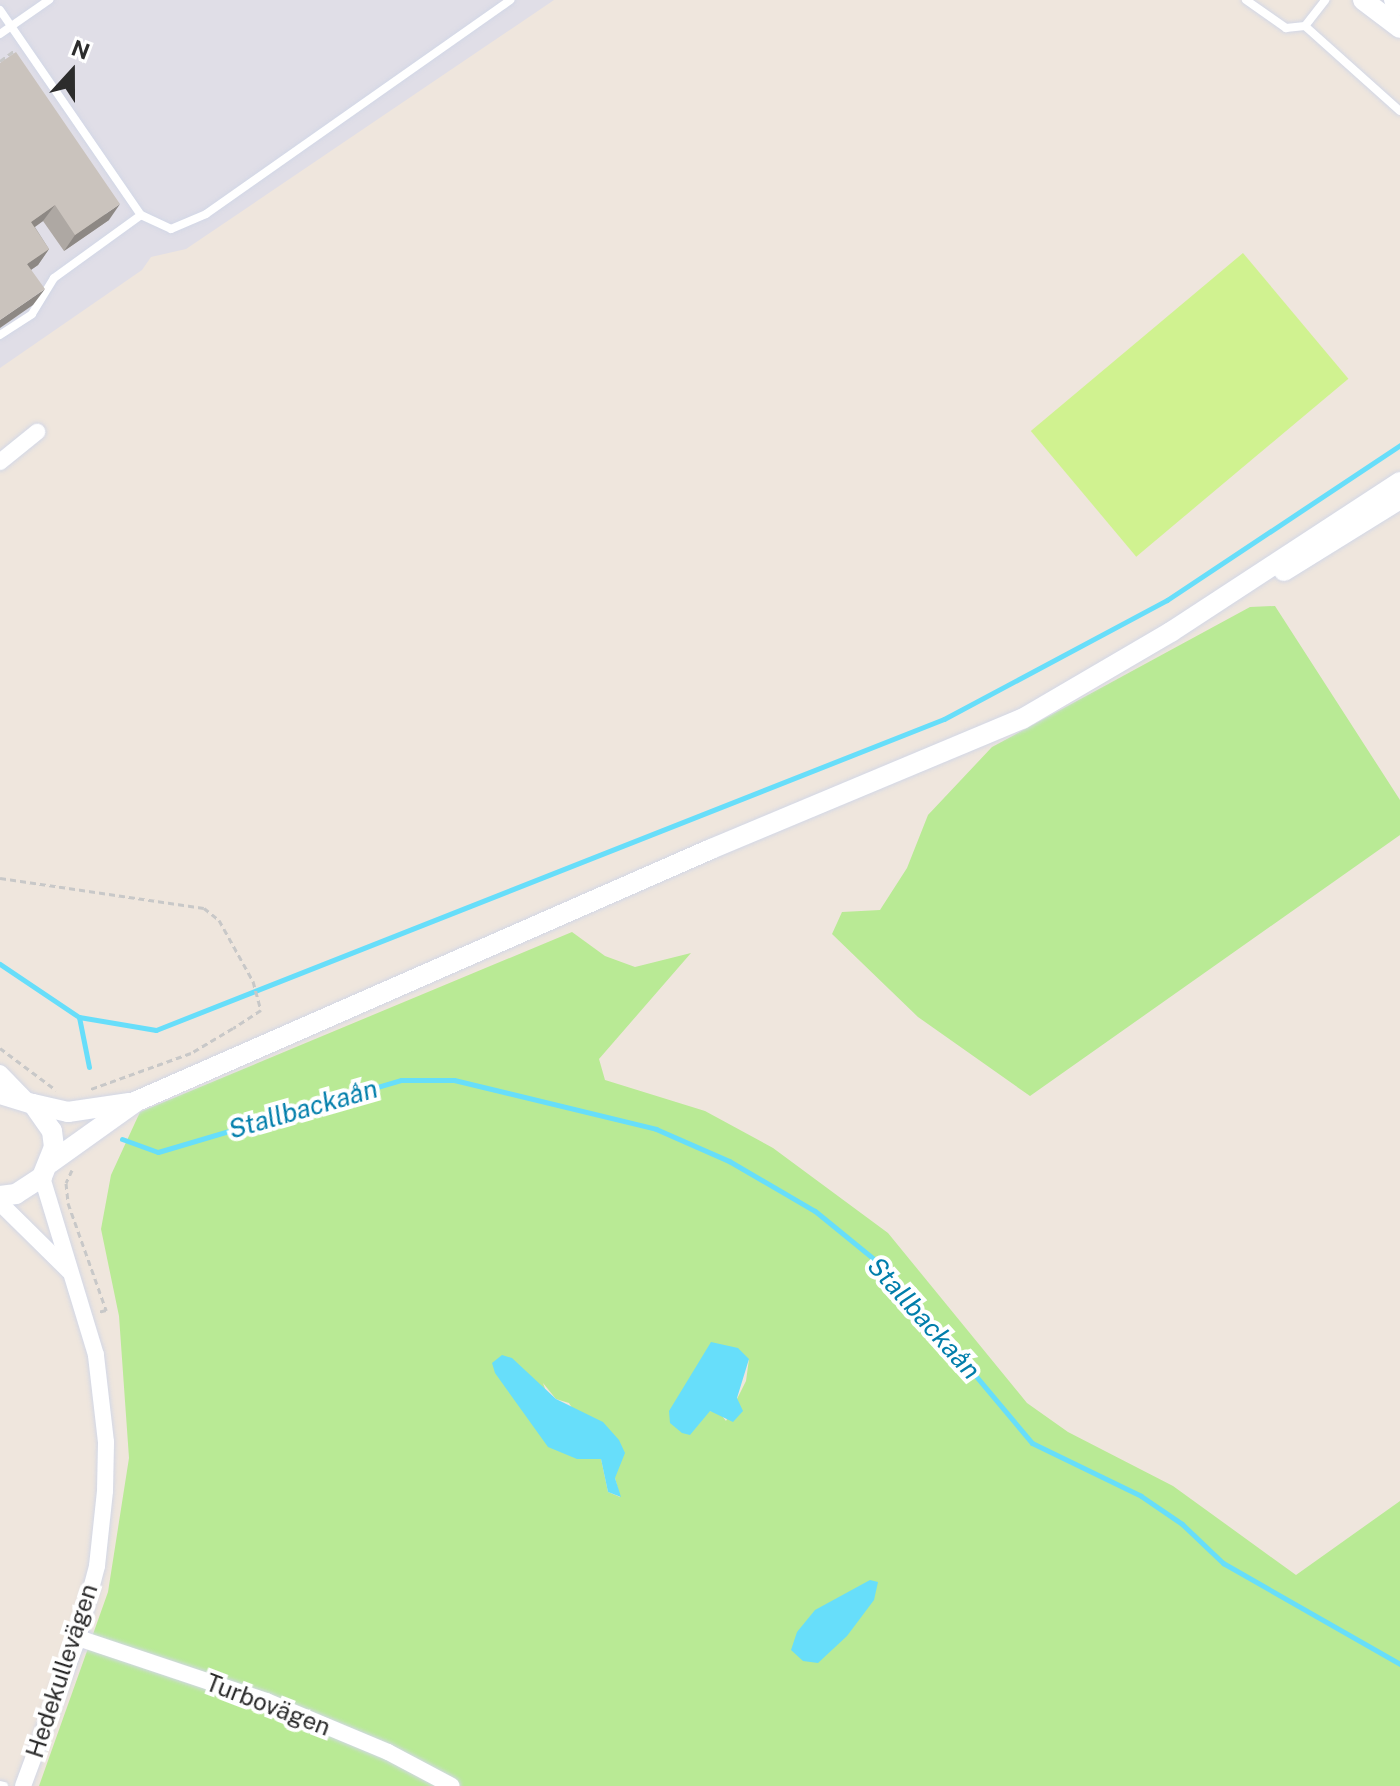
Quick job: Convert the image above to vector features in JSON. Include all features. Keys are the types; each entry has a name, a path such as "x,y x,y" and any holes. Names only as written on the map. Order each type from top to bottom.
{"street":[{"path":"1363,0 1400,28"},
{"path":"1394,0 1400,5"},
{"path":"0,462 37,432"},
{"path":"1171,632 1400,482"},
{"path":"0,1196 16,1194 78,1140 137,1101 697,855 1022,719 1171,632 1250,591 1400,499"},
{"path":"0,1073 29,1101 52,1131 46,1170"},
{"path":"0,1094 68,1112 137,1101"},
{"name":"Hedekullevägen","path":"23,1786 78,1638 97,1566 105,1479 104,1416 86,1315 70,1272 46,1170"},
{"name":"Hedekullevägen","path":"0,1203 70,1272"},
{"name":"Turbovägen","path":"78,1638 266,1701 388,1752 452,1786"}],"lane":[{"path":"0,34 49,0"},
{"path":"0,10 141,215 171,229 197,220 510,0"},
{"path":"1246,0 1269,21 1286,28 1305,26 1325,0"},
{"path":"1305,26 1400,111"},
{"path":"0,335 32,314 54,278 141,215"}],"path":[{"path":"0,61 24,45"},
{"path":"0,878 204,908 219,920 253,981 261,1010 191,1053 84,1091"},
{"path":"0,1048 60,1092 68,1112"},
{"path":"78,1140 83,1156 66,1183 68,1203 106,1310 86,1315"}],"shaded area":[{"path":"0,0 554,0 186,249 151,257 142,270 0,368"}],"green space":[{"path":"1243,253 1348,379 1136,557 1031,431"},
{"path":"1275,606 1400,800 1400,835 1030,1096 918,1017 832,934 842,912 880,910 907,868 928,815 992,747 1250,607"},
{"path":"572,932 605,956 635,967 691,953 599,1059 605,1080 705,1111 773,1148 888,1233 1027,1403 1068,1432 1173,1486 1296,1575 1400,1501 1400,1786 39,1786 108,1592 129,1458 119,1316 101,1229 111,1175 140,1112","holes":["749,1359 746,1381 726,1421 719,1412 709,1411 690,1435","543,1383 556,1399 569,1403 615,1478 620,1497 608,1492 601,1459 569,1455"]}],"water":[{"path":"711,1342 738,1348 749,1359 737,1398 743,1411 733,1422 710,1411 690,1435 682,1433 670,1423 669,1411"},
{"path":"502,1355 512,1358 556,1399 603,1422 619,1440 625,1453 615,1478 621,1497 608,1492 601,1459 577,1459 548,1447 495,1373 492,1363"},
{"path":"870,1580 878,1582 874,1600 847,1636 818,1663 803,1661 791,1650 797,1632 815,1610"}],"building":[{"path":"16,52 120,204 75,235 55,205 31,222 49,249 27,264 45,289 0,320 0,63"}],"waterway":[{"path":"0,964 79,1017 156,1030 944,719 1167,600 1400,445"},
{"path":"79,1017 89,1067"},
{"name":"Stallbackaån","path":"122,1139 158,1152 401,1080 454,1080 656,1129 729,1161 815,1211 886,1269 1032,1443 1141,1496 1182,1524 1223,1563 1400,1664"}]}
